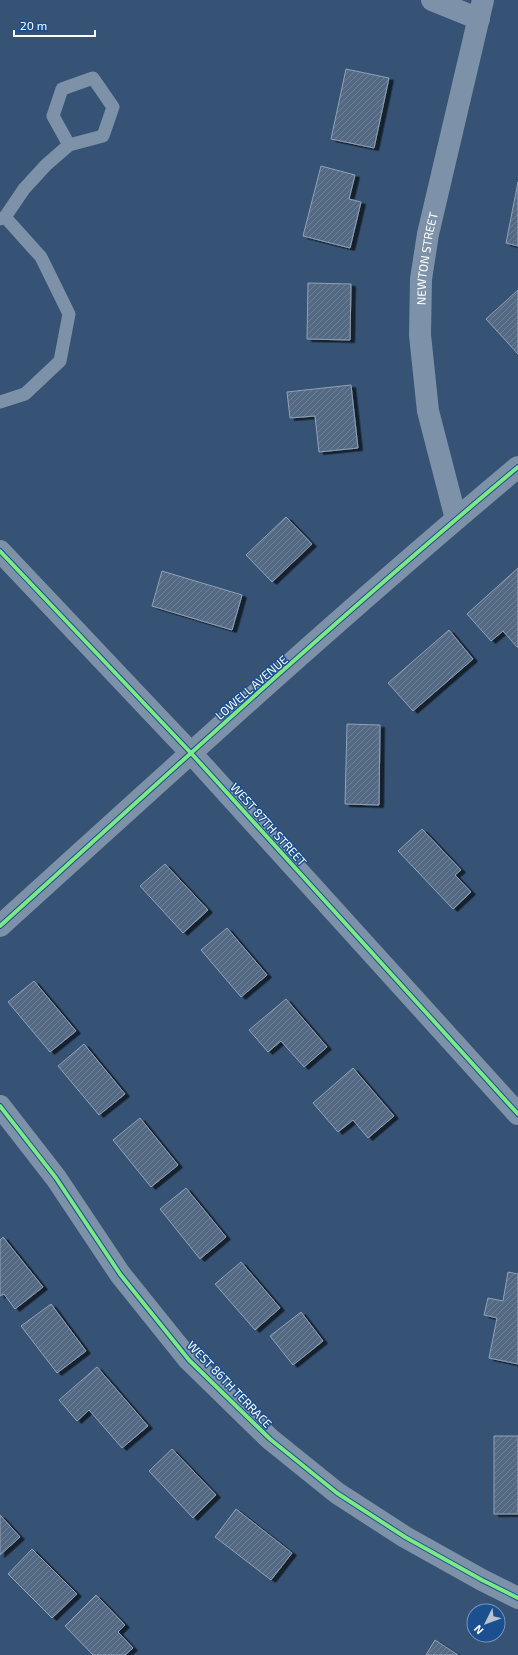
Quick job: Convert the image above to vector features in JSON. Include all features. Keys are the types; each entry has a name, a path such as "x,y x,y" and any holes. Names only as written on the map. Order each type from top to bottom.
{"street":[{"path":"432,0 481,10"},
{"name":"NEWTON STREET","path":"456,519 428,411 420,335 421,279 428,234 481,10"},
{"name":"LOWELL AVENUE","path":"0,926 191,753 456,519 518,467"},
{"name":"WEST 87TH STREET","path":"0,551 191,753 518,1114"},
{"name":"WEST 86TH TERRACE","path":"0,1106 56,1178 120,1274 159,1323 189,1360 270,1439 337,1493 380,1521 482,1580 518,1598"}],"lane":[{"path":"0,402 25,394 60,361 70,314 41,257 2,218 24,189 46,165 69,145 103,136 113,107 93,78 62,90 53,116 69,145"}],"building":[{"path":"346,69 389,78 374,148 331,139"},
{"path":"321,166 355,175 349,199 361,202 350,248 303,236"},
{"path":"518,182 518,246 506,243"},
{"path":"308,283 351,284 350,340 307,339"},
{"path":"518,290 518,354 486,319"},
{"path":"351,385 358,448 319,452 315,416 290,418 287,392"},
{"path":"286,517 312,544 272,582 246,555"},
{"path":"518,568 517,647 503,631 491,641 467,614"},
{"path":"162,571 242,595 232,630 152,606"},
{"path":"449,630 473,659 413,711 388,683"},
{"path":"347,724 380,725 379,805 345,804"},
{"path":"422,829 461,870 455,875 471,892 453,909 398,851"},
{"path":"165,864 208,910 183,933 140,886"},
{"path":"227,928 267,975 241,997 201,950"},
{"path":"34,981 76,1031 50,1052 8,1002"},
{"path":"286,999 327,1047 304,1067 281,1041 268,1052 249,1030"},
{"path":"84,1044 125,1094 99,1115 58,1066"},
{"path":"353,1068 394,1116 368,1138 353,1120 338,1132 313,1103"},
{"path":"140,1118 178,1165 151,1187 113,1140"},
{"path":"186,1188 226,1237 200,1259 160,1209"},
{"path":"3,1237 43,1287 15,1309 4,1294 0,1296 0,1240"},
{"path":"241,1262 280,1308 255,1330 215,1284"},
{"path":"508,1272 518,1274 518,1364 489,1358 497,1318 484,1315 488,1298 503,1301"},
{"path":"51,1304 86,1351 57,1373 21,1326"},
{"path":"301,1312 323,1341 293,1365 270,1336"},
{"path":"97,1367 148,1426 122,1448 89,1410 77,1421 59,1400"},
{"path":"494,1436 518,1436 518,1514 494,1514"},
{"path":"172,1449 216,1495 193,1518 149,1471"},
{"path":"236,1509 292,1553 271,1580 215,1537"},
{"path":"0,1515 20,1537 0,1555"},
{"path":"32,1549 77,1594 52,1618 8,1574"},
{"path":"96,1595 125,1625 118,1632 133,1648 125,1655 93,1655 65,1626"},
{"path":"435,1640 458,1655 426,1655"}],"cycle path":[{"path":"0,926 321,636 518,467"},
{"path":"0,551 191,753 518,1114"},
{"path":"0,1106 56,1178 120,1274 189,1360 270,1439 337,1493 405,1537 482,1580 518,1598"}]}
